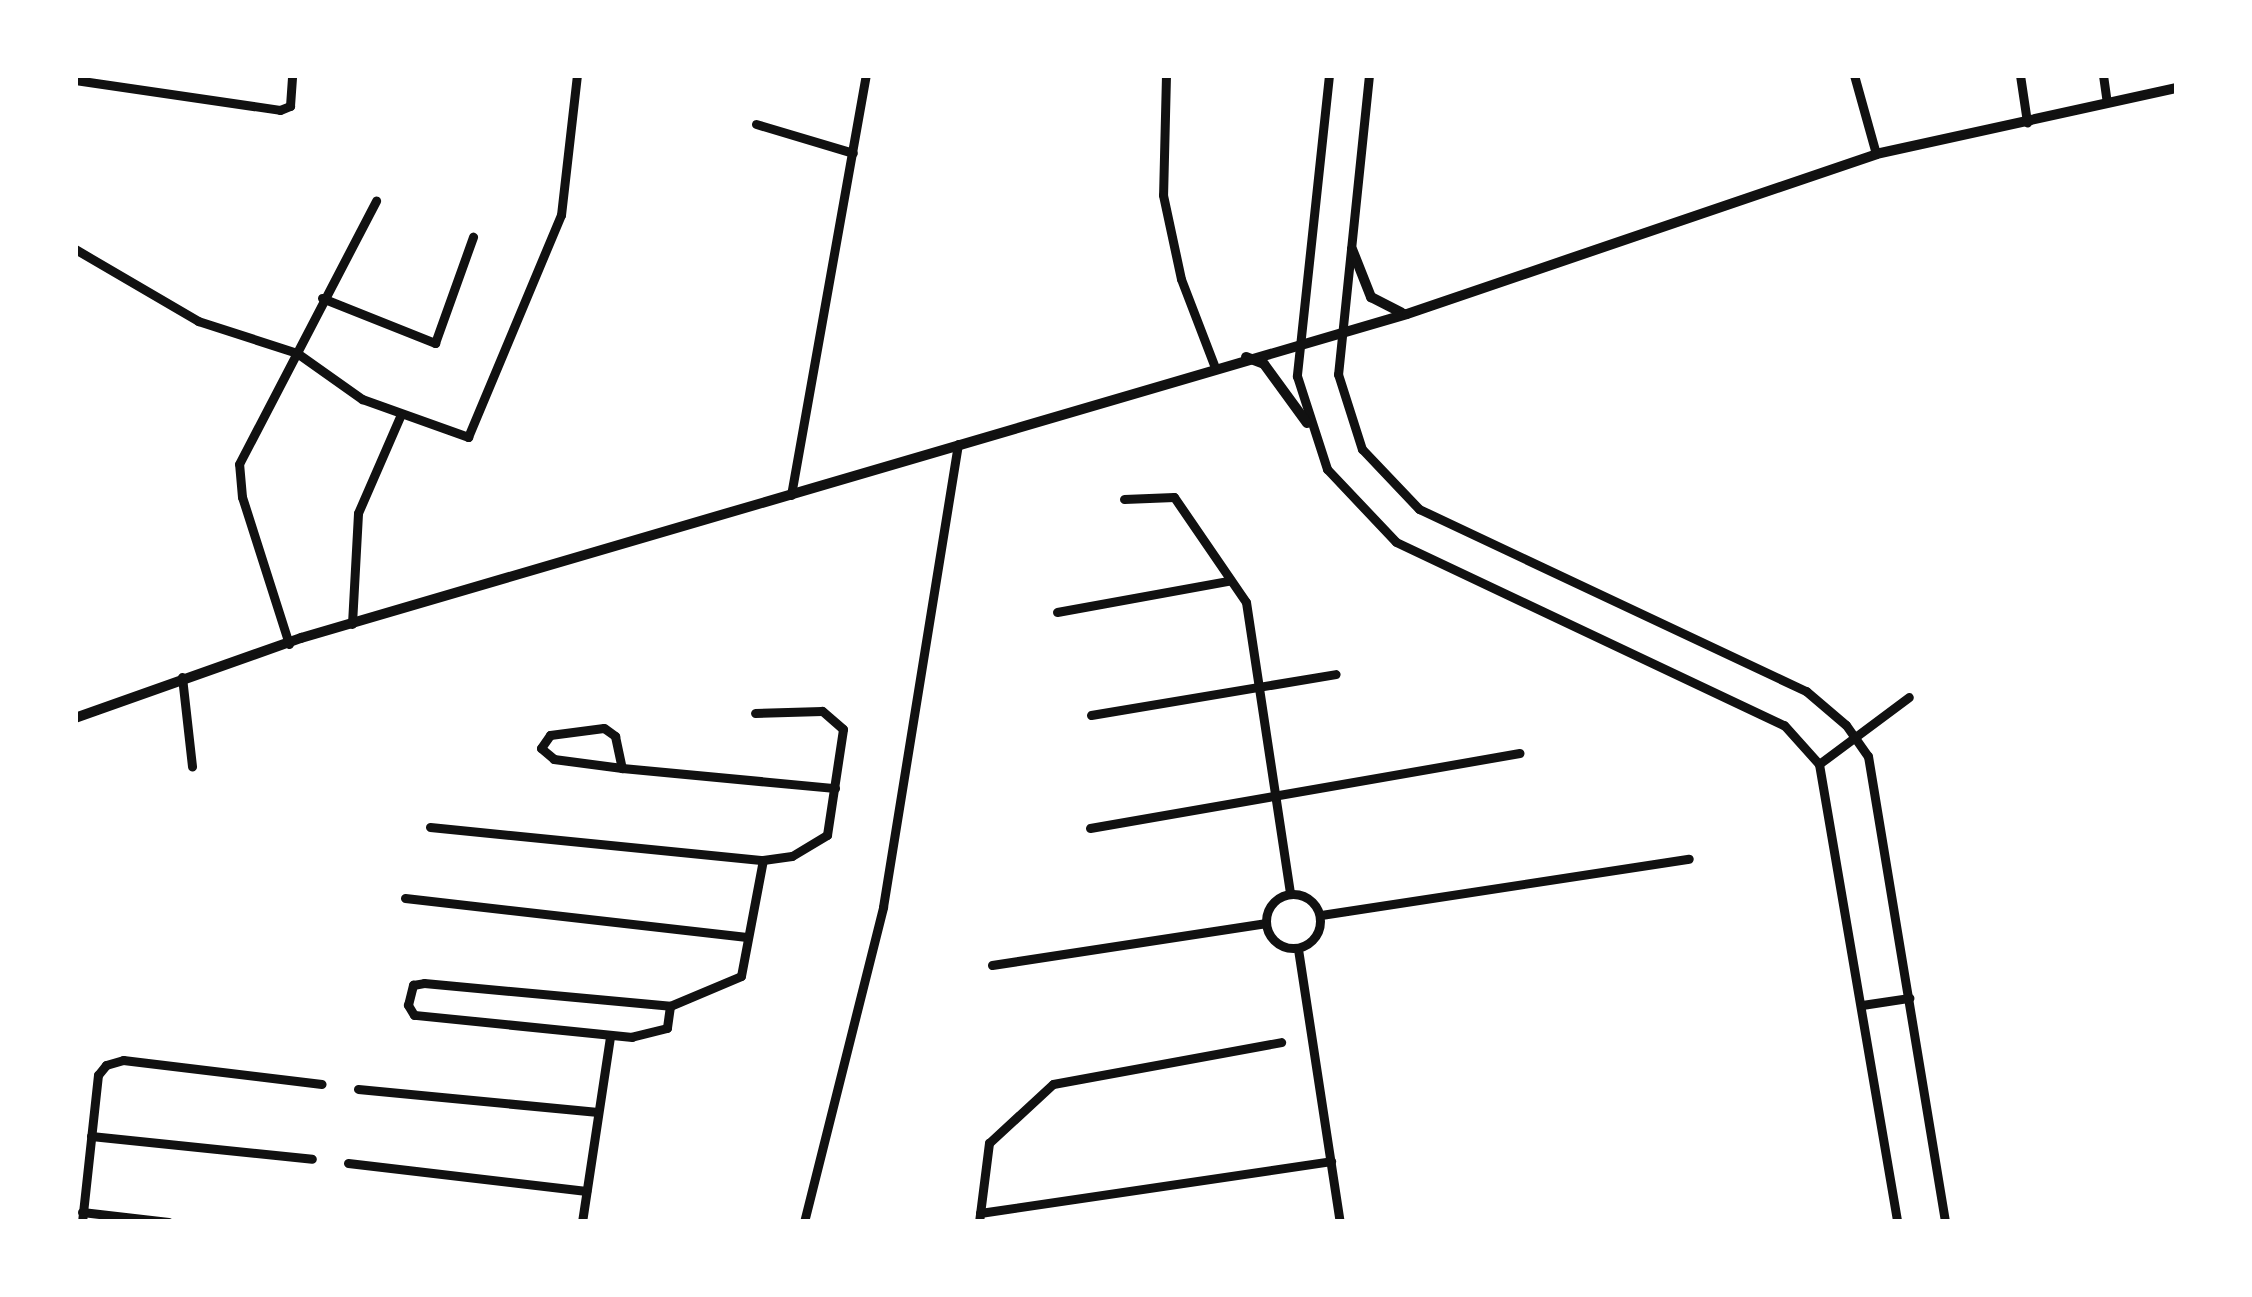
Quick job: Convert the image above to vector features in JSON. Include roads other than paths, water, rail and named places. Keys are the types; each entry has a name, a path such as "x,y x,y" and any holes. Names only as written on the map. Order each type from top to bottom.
{"street":[{"path":"75,80 280,110 290,106 292,75"},
{"path":"75,249 198,321 297,353 362,399 460,437 474,434 561,215 577,75"},
{"path":"791,495 866,75"},
{"path":"1166,75 1163,195 1181,279 1214,365"},
{"path":"1307,423 1301,344 1329,75"},
{"path":"1370,75 1338,374 1354,430 1385,480 1419,509 1806,691 1855,737 1868,757 1946,1222"},
{"path":"1854,75 1876,154"},
{"path":"2020,75 2027,122"},
{"path":"2103,75 2107,102"},
{"path":"75,718 182,677 352,624 1214,365 1407,314 1876,154 2177,88"},
{"path":"756,124 853,152"},
{"path":"289,644 238,477 322,298 376,201"},
{"path":"322,298 435,343 473,237"},
{"path":"1352,249 1371,296 1407,314"},
{"path":"1246,357 1264,364 1307,423 1356,508 1396,542 1784,725 1819,764 1897,1222"},
{"path":"352,624 358,513 401,414"},
{"path":"804,1222 884,907 958,444"},
{"path":"1124,500 1174,497 1246,602 1290,893"},
{"path":"1057,612 1228,581"},
{"path":"1091,715 1336,674"},
{"path":"182,677 192,766"},
{"path":"1819,764 1909,697"},
{"path":"430,827 763,860 823,840 843,729 836,716 755,713"},
{"path":"622,768 615,736 604,728 544,738 541,748 554,758 622,768 835,788"},
{"path":"1090,828 1519,753"},
{"path":"1321,915 1689,859"},
{"path":"670,1006 662,1032 610,1036 414,1016 411,989 424,983 670,1006 741,976 763,860"},
{"path":"1290,893 1314,903 1321,915 1312,942 1298,949 1283,947 1265,923 1268,909 1290,893"},
{"path":"405,898 747,938"},
{"path":"992,964 1265,923"},
{"path":"1298,949 1340,1222"},
{"path":"1862,1005 1909,998"},
{"path":"582,1222 610,1036"},
{"path":"1281,1042 1053,1084 989,1143 979,1218 1330,1161"},
{"path":"168,1222 82,1217 98,1075 115,1061 322,1084"},
{"path":"358,1089 598,1112"},
{"path":"92,1136 312,1159"},
{"path":"348,1163 586,1191"}]}
